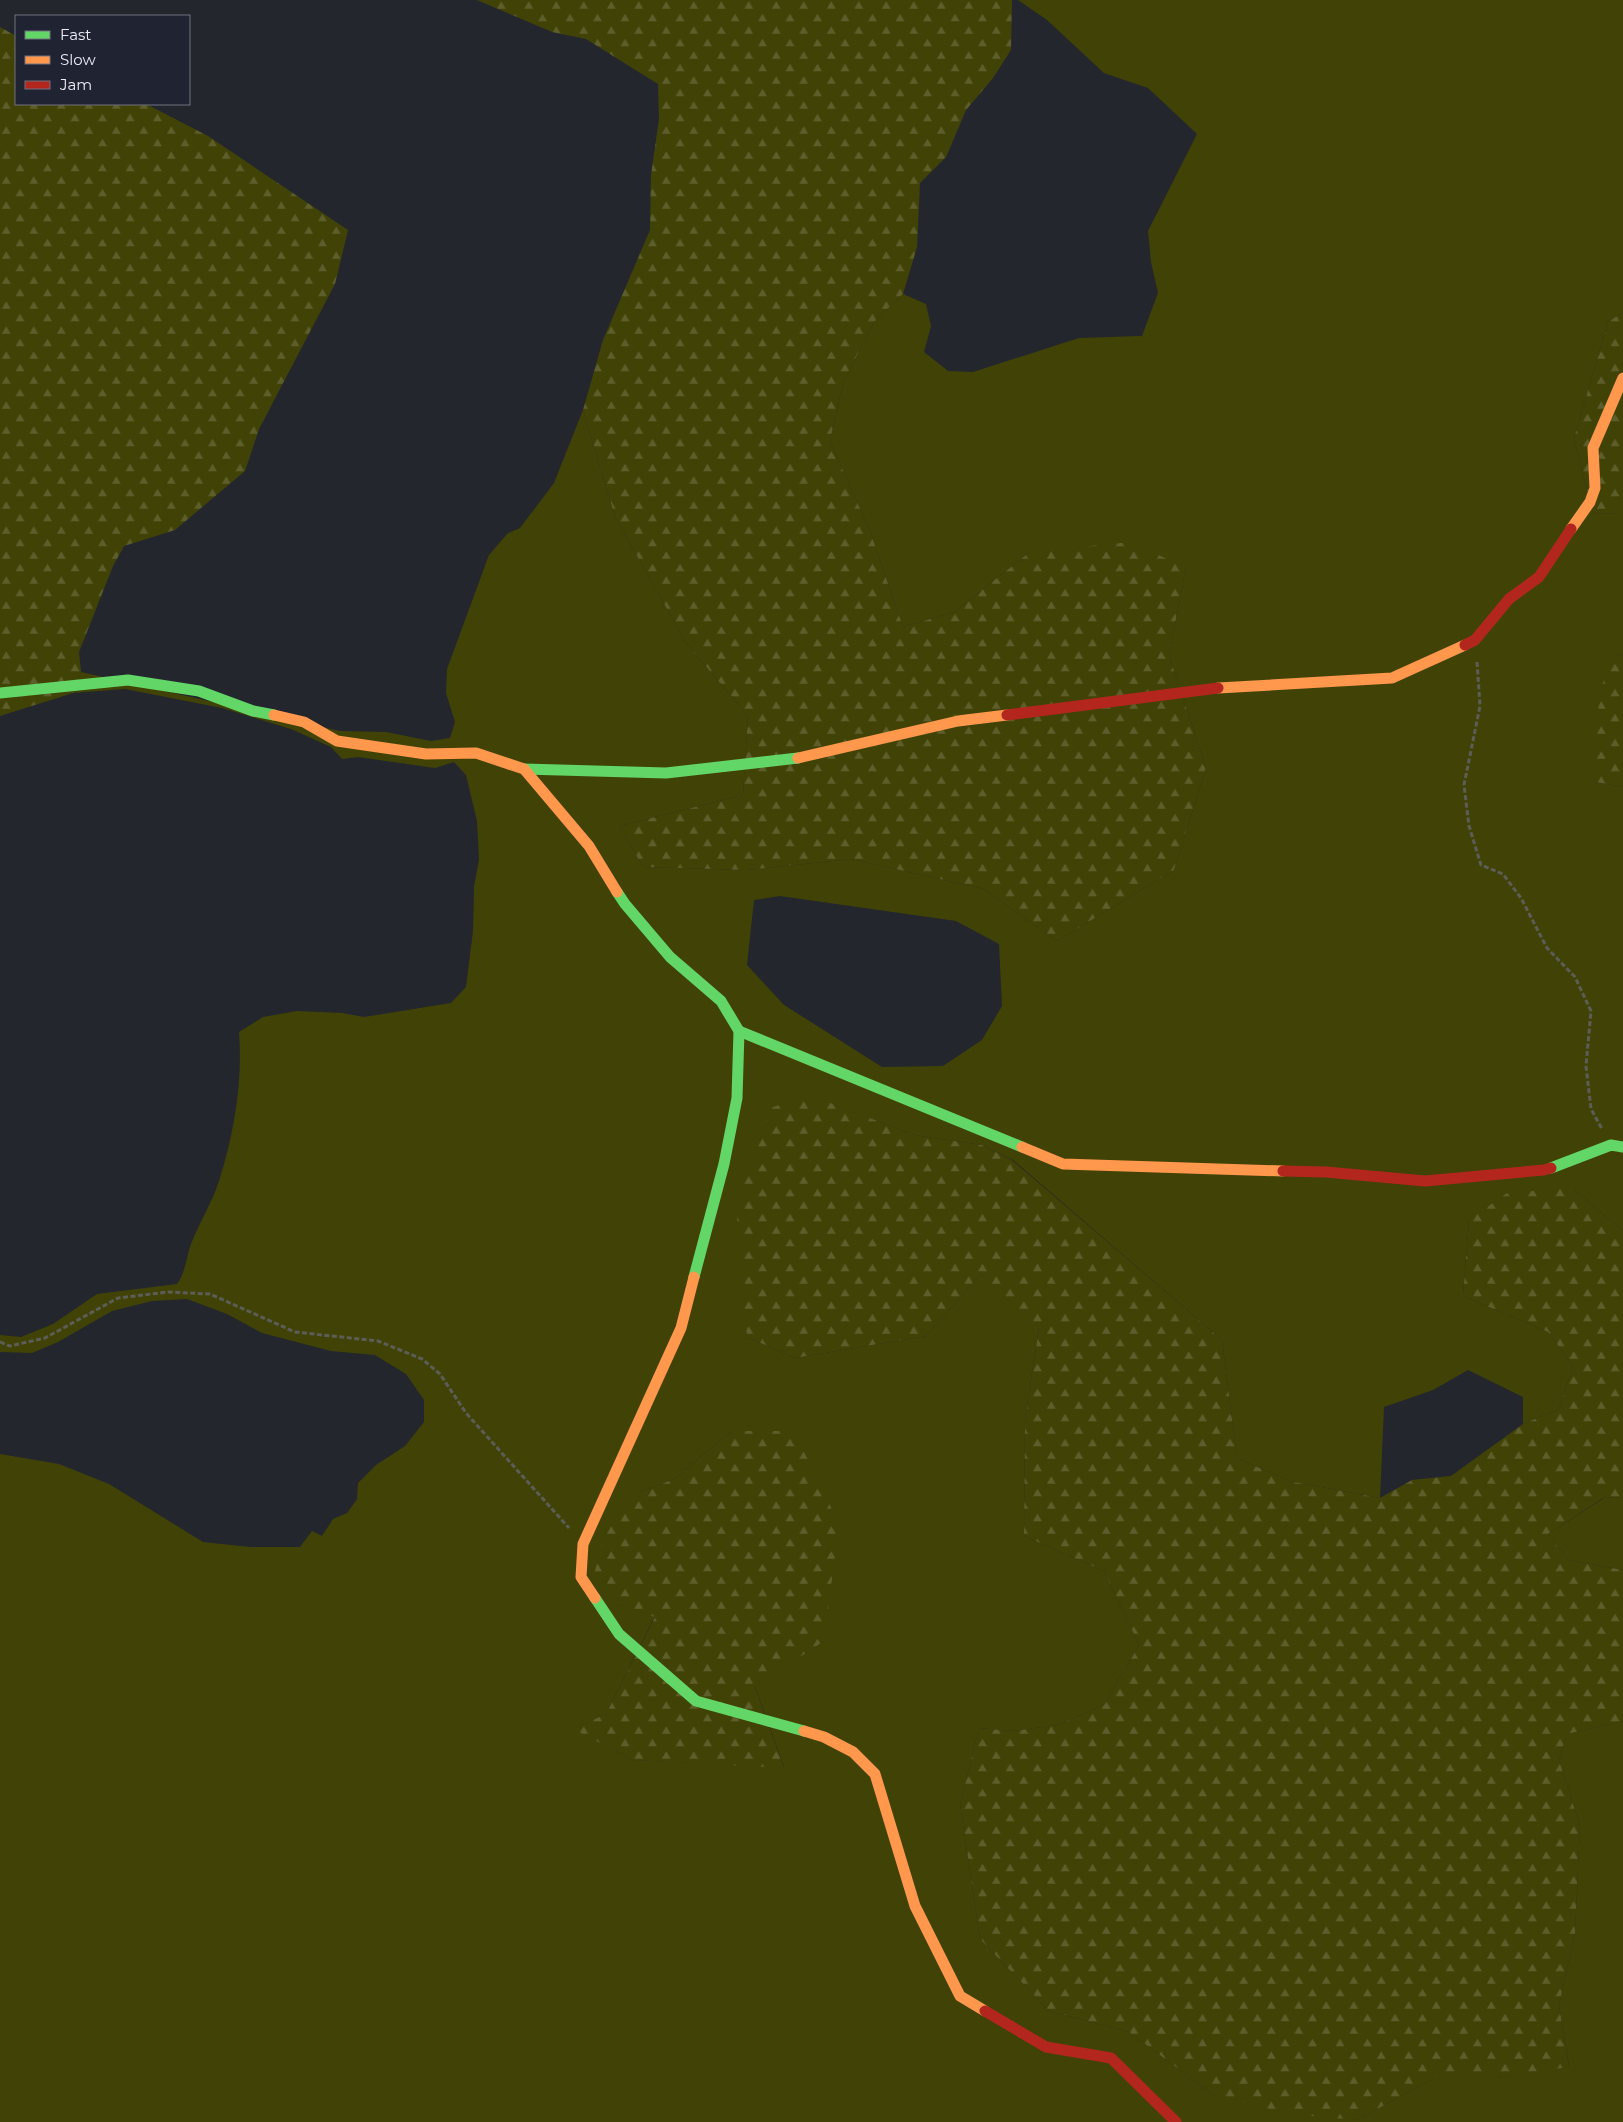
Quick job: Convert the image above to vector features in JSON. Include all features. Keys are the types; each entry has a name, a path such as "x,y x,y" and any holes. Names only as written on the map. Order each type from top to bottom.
{"street":[{"path":"0,693 128,680 199,691 253,711 304,722 337,741 426,754 476,753 524,769 666,773 808,757 958,721 1227,687 1392,678 1475,640 1510,599 1539,577 1590,502 1595,488 1593,448 1623,378"},
{"path":"524,769 589,846 625,904 670,957 721,1001 740,1031 1063,1164 1326,1172 1425,1181 1544,1170 1611,1145 1623,1147"},
{"path":"740,1031 736,1098 724,1164 681,1328 583,1544 581,1577 619,1634 696,1701 824,1737 853,1752 875,1774 915,1906 960,1996 1046,2047 1111,2058 1176,2122"}],"path":[{"path":"1475,640 1480,706 1464,785 1469,826 1481,865 1503,874 1521,898 1547,948 1575,977 1591,1011 1586,1066 1591,1109 1611,1145"},
{"path":"0,1342 10,1346 45,1338 118,1298 168,1292 210,1294 295,1332 378,1341 422,1360 440,1374 466,1413 583,1544"}],"green space":[{"path":"477,0 1012,0 1011,50 993,78 966,110 946,157 920,183 917,247 903,294 874,322 843,383 830,441 870,531 903,627 954,612 1030,552 1131,542 1186,568 1169,655 1206,768 1174,870 1057,941 984,889 851,859 747,870 643,867 619,826 743,795 748,716 686,643 615,517 583,410 603,340 650,230 651,175 659,119 658,84 586,39 552,32"},
{"path":"1018,0 1623,0 1623,312 1608,322 1574,438 1593,513 1623,514 1623,656 1614,652 1595,782 1623,787 1623,1231 1572,1188 1469,1220 1463,1296 1548,1332 1573,1366 1559,1409 1523,1424 1523,1397 1468,1370 1433,1390 1384,1407 1380,1498 1289,1481 1237,1458 1222,1340 1013,1160 982,1145 914,1135 806,1094 747,1337 795,1358 926,1336 981,1274 1039,1327 1025,1419 1024,1536 1104,1571 1139,1645 1105,1704 1058,1725 1013,1731 979,1728 960,1804 980,1939 1049,2011 1129,2032 1212,2094 1357,2120 1436,2077 1497,2077 1569,2066 1559,2005 1575,1933 1580,1826 1559,1760 1567,1734 1623,1721 1623,2122 0,2122 0,1454 59,1464 109,1484 203,1542 250,1547 300,1547 312,1531 322,1536 333,1519 347,1513 357,1499 358,1483 376,1465 405,1446 424,1422 424,1400 406,1374 375,1355 331,1351 262,1333 227,1314 187,1299 152,1301 112,1311 58,1342 32,1353 0,1352 0,1335 21,1337 53,1324 97,1294 177,1284 184,1270 194,1236 216,1189 229,1145 240,1069 239,1032 263,1017 297,1011 342,1013 364,1017 451,1003 466,987 473,931 474,887 479,859 477,821 466,775 454,762 435,768 358,757 342,759 331,747 291,729 222,708 125,689 73,693 81,672 340,731 386,732 431,741 450,738 455,722 446,693 447,669 489,555 508,533 520,528 554,483 583,410 615,517 686,643 748,716 743,795 619,826 643,867 747,870 851,859 984,889 1057,941 1174,870 1206,768 1169,655 1186,568 1030,552 954,612 903,627 870,531 830,441 843,383 874,322 903,294 926,304 931,326 924,352 948,371 973,372 1079,338 1142,336 1158,293 1151,262 1148,231 1197,134 1148,88 1104,73 1047,20","holes":["780,896 956,921 999,944 1002,1006 982,1040 943,1066 882,1067 784,1005 747,965 754,900","732,1431 824,1641 755,1686 784,1767 633,1760 574,1729 606,1714 655,1616 619,1605 638,1493 674,1479"]},
{"path":"0,27 15,35 15,105 148,105 208,136 348,230 335,284 259,429 245,471 175,530 124,546 113,566 79,652 81,672 73,693 0,716"},
{"path":"1623,312 1623,514 1593,513 1574,438 1608,322"},
{"path":"1613,651 1623,656 1623,787 1595,782 1599,696"},
{"path":"807,1094 914,1135 982,1145 1012,1160 1222,1340 1237,1458 1289,1481 1380,1498 1412,1480 1451,1476 1523,1424 1559,1409 1573,1366 1548,1332 1463,1296 1469,1220 1507,1193 1572,1188 1623,1231 1623,1497 1603,1498 1548,1534 1568,1560 1623,1570 1623,1721 1567,1734 1559,1760 1580,1826 1575,1933 1559,2005 1569,2067 1497,2077 1436,2077 1357,2120 1289,2114 1212,2094 1129,2032 1049,2011 980,1939 960,1804 979,1728 1013,1731 1058,1725 1105,1704 1139,1645 1104,1571 1024,1536 1025,1419 1039,1328 981,1274 926,1336 795,1358 747,1337 736,1205 771,1108"},
{"path":"732,1431 794,1431 839,1524 824,1641 755,1687 784,1768 633,1760 573,1729 606,1714 655,1617 619,1605 593,1579 607,1522 638,1493 674,1479"},
{"path":"1623,1497 1623,1570 1568,1560 1548,1534 1604,1498"}],"traffic: fast":[{"path":"0,693 128,680 199,691 253,711 274,715"},
{"path":"524,769 666,773 798,758"},
{"path":"617,892 670,957 721,1001 739,1031 737,1098 724,1164 694,1277"},
{"path":"739,1031 1022,1147"},
{"path":"1551,1168 1611,1145 1623,1147"},
{"path":"595,1598 619,1634 696,1701 804,1731"}],"traffic: slow":[{"path":"1571,529 1590,502 1595,488 1593,448 1623,378"},
{"path":"1218,688 1392,678 1465,645"},
{"path":"274,715 304,722 337,741 426,754 476,753 524,769 589,846 617,892"},
{"path":"798,758 958,721 1007,715"},
{"path":"1022,1147 1063,1164 1283,1171"},
{"path":"595,1598 581,1577 583,1544 681,1328 694,1277"},
{"path":"804,1731 824,1737 853,1752 875,1774 915,1906 960,1996 985,2011"}],"traffic: jam":[{"path":"1465,645 1475,640 1509,599 1539,577 1571,529"},
{"path":"1007,715 1218,688"},
{"path":"1283,1171 1326,1172 1425,1181 1551,1168"},
{"path":"985,2011 1046,2047 1111,2058 1176,2122"}]}
